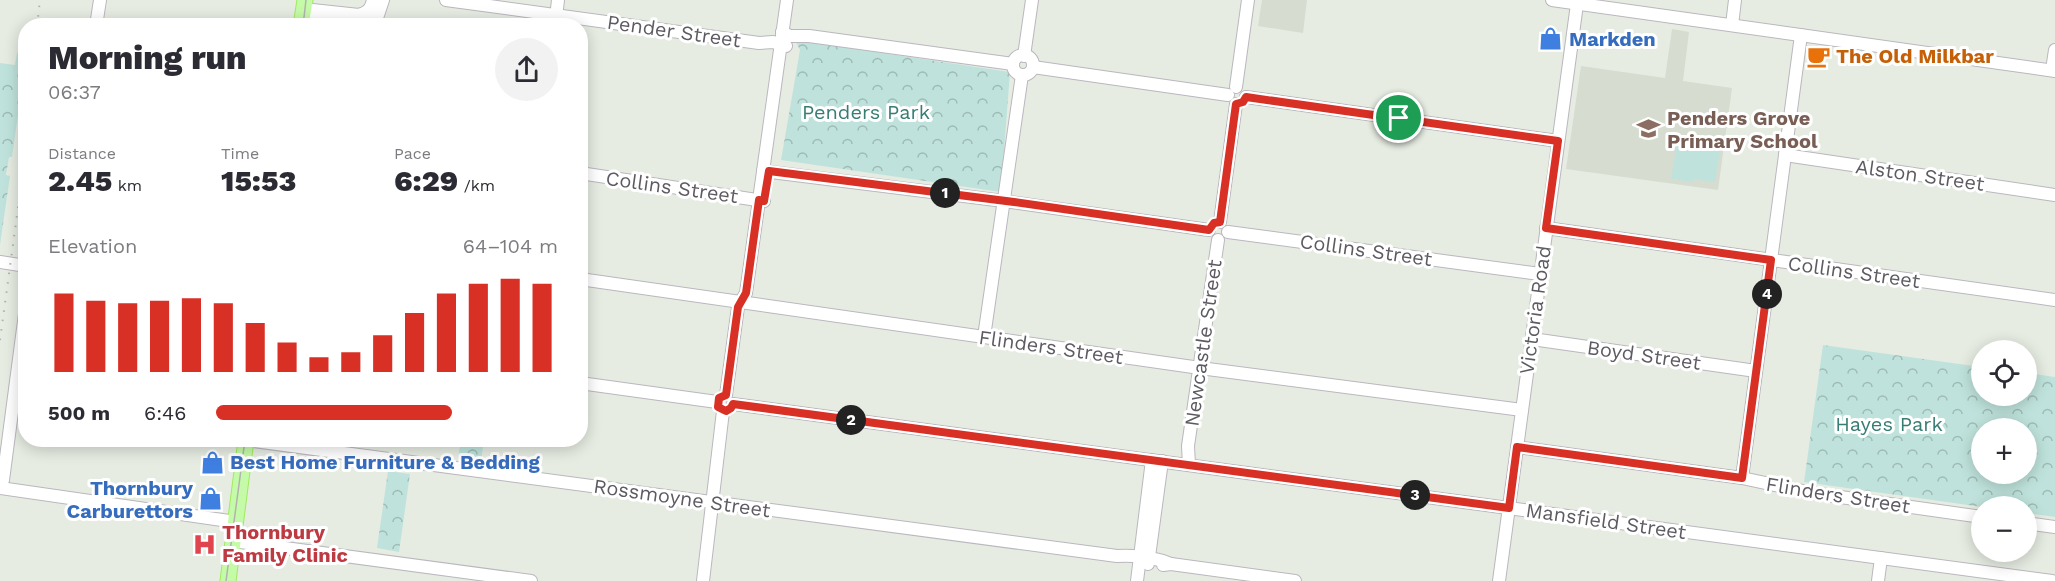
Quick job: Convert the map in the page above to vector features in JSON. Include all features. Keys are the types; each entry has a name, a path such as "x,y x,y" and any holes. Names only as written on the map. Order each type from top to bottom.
{"main road":[{"path":"228,581 245,447"}],"street":[{"path":"97,18 100,0"},
{"path":"303,13 359,15 367,13 373,0"},
{"path":"373,18 378,15 383,0"},
{"name":"Pender Street","path":"446,0 544,18"},
{"path":"555,18 558,0"},
{"path":"784,39 786,0"},
{"path":"703,581 738,307 745,303 784,39 792,0"},
{"path":"1024,56 1032,0"},
{"name":"Newcastle Street","path":"1185,465 1222,231 1248,0"},
{"path":"1552,0 2054,70 2055,50"},
{"path":"1732,25 1735,0"},
{"name":"Victoria Road","path":"1499,581 1576,3"},
{"path":"303,13 334,18"},
{"name":"Pender Street","path":"588,24 759,42 809,36 1013,64"},
{"path":"1742,478 1802,35"},
{"path":"1024,56 1030,59 1032,67 1029,73 1022,75 1016,72 1013,64 1017,58 1024,56"},
{"path":"1032,67 1558,141"},
{"path":"984,337 1022,75"},
{"name":"Alston Street","path":"1785,155 2055,195"},
{"path":"766,171 1209,230 1211,236 1222,231"},
{"name":"Collins Street","path":"588,174 762,200"},
{"name":"Collins Street","path":"1546,228 2055,300"},
{"name":"Collins Street","path":"1222,231 1540,274"},
{"path":"0,262 18,265"},
{"name":"Flinders Street","path":"588,280 1200,368 1522,410"},
{"name":"Boyd Street","path":"1532,339 1756,371"},
{"name":"Mansfield Street","path":"588,384 2052,581"},
{"path":"18,394 0,487 236,522"},
{"name":"Rossmoyne Street","path":"299,447 1295,581"},
{"name":"Flinders Street","path":"1517,447 1742,478 1812,493 1971,515"},
{"path":"1145,581 1144,560 1157,460"},
{"path":"2037,525 2055,527"},
{"path":"233,541 531,581"},
{"path":"1878,581 1881,558"},
{"path":"1137,581 1144,560"}],"shaded area":[{"path":"1262,0 1307,0 1303,33 1258,26"},
{"name":"Penders Grove Primary School","path":"1672,29 1689,32 1683,81 1732,88 1718,190 1566,169 1581,66 1665,78"}],"green space":[{"name":"Penders Park","path":"795,40 1010,72 1001,192 781,160 800,50"},
{"path":"18,53 18,115 12,157 9,157 6,175 10,176 0,245 0,63 15,65"},
{"path":"1678,137 1721,144 1715,182 1671,179"},
{"name":"Hayes Park","path":"1823,345 1971,366 1971,406 2037,406 2037,374 2055,377 2055,517 2037,514 2037,496 1971,496 1971,505 1804,482"},
{"path":"460,447 483,447 481,461 458,458"},
{"path":"388,471 410,474 399,552 377,548"}],"tram line":[{"path":"304,18 306,0"},
{"path":"226,581 244,447"}],"railway":[{"path":"38,18 40,0"},
{"path":"0,340 18,208"}],"place":[{"name":"Markden","path":"1551,39"},
{"name":"The Old Milkbar","path":"1818,56"},
{"name":"Penders Grove Primary School","path":"1649,129"},
{"name":"Best Home Furniture & Bedding","path":"212,462"},
{"name":"Thornbury Carburettors","path":"211,499"},
{"name":"Thornbury Family Clinic","path":"204,544"}],"route":[{"path":"1246,97 1399,118 1558,141 1546,228 1771,260 1742,478 1517,447 1509,508 733,404 726,411 718,407 719,398 726,395 738,307 746,293 759,200 764,201 769,171 1014,202 1209,230 1214,223 1220,222 1236,104 1243,102 1246,97"}]}
